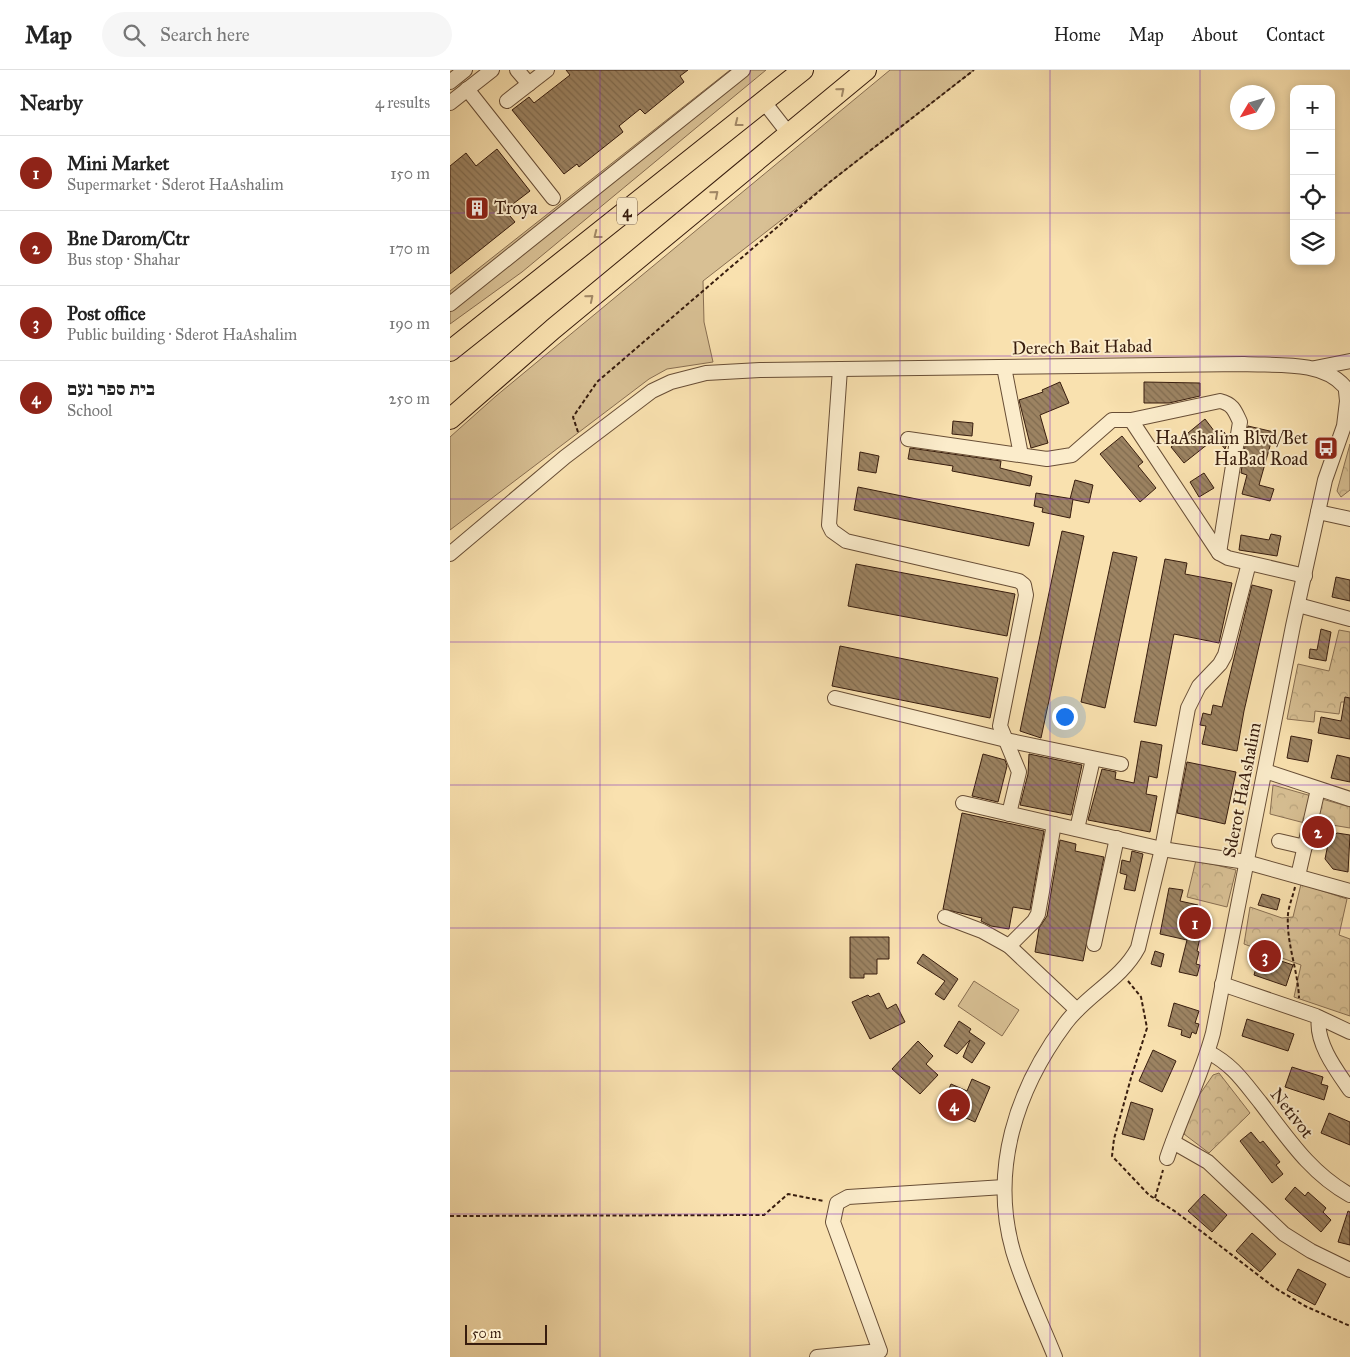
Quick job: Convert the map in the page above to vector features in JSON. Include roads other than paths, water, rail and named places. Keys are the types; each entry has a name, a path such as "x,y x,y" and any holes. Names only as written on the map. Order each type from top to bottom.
{"highway":[{"name":"4","path":"450,352 803,70"},
{"path":"450,419 553,329 866,70"},
{"path":"450,403 553,329"}],"street":[{"path":"450,82 465,70"},
{"path":"450,102 492,70"},
{"path":"517,70 529,84"},
{"path":"507,102 547,70"},
{"path":"450,304 743,70"},
{"path":"467,89 553,198"},
{"path":"764,102 789,134"},
{"name":"Derech Bait Habad","path":"450,554 581,444 652,391 688,377 732,371 840,369 1205,364 1309,368 1350,362"},
{"name":"Sderot HaAshalim","path":"1167,1158 1208,1052 1318,512 1330,465 1347,422 1345,370 1350,362"},
{"path":"1004,367 1021,455"},
{"name":"Derech Bait Habad","path":"1309,368 1332,376 1346,391"},
{"path":"840,369 830,525 832,531 846,541 1019,581 1024,585 1026,596 1000,726 1019,772 1009,814"},
{"path":"908,438 1047,459 1072,455 1112,420 1131,420 1220,401 1230,403 1240,422 1219,553"},
{"path":"1131,420 1219,553 1228,558 1304,576"},
{"path":"1318,512 1350,518"},
{"path":"1055,1357 1023,1281 1013,1250 1004,1187 1004,1163 1020,1109 1051,1044 1077,1010 1132,960 1140,940 1162,849 1188,708 1199,686 1220,664 1225,655 1249,563"},
{"path":"1298,605 1350,619"},
{"path":"835,698 1006,740 1122,764"},
{"path":"1077,829 1093,759"},
{"path":"1265,771 1350,799"},
{"path":"1298,876 1318,789"},
{"path":"963,804 1162,849 1246,862 1350,891"},
{"path":"1009,946 1034,921 1038,914 1054,824"},
{"path":"1094,944 1116,838"},
{"path":"1279,841 1305,847"},
{"path":"945,917 982,931 1009,946 1077,1010"},
{"path":"1222,984 1319,1018 1350,1032"},
{"path":"1319,1018 1318,1027 1321,1040 1350,1090"},
{"name":"Netivot","path":"1208,1052 1233,1067 1304,1160 1318,1174 1350,1195"},
{"path":"1173,1142 1208,1162 1284,1234 1311,1251 1350,1270"},
{"path":"817,1357 880,1351 833,1222 836,1203 848,1197 1004,1187"}],"place":[{"name":"Troya","path":"477,208"},
{"name":"HaAshalim Blvd/Bet HaBad Road","path":"1326,448"},
{"name":"Bne Darom/Ctr","path":"1318,832"},
{"name":"Mini Market","path":"1195,923"},
{"name":"Post office","path":"1265,956"},
{"name":"בית ספר נעם","path":"954,1105"}]}
